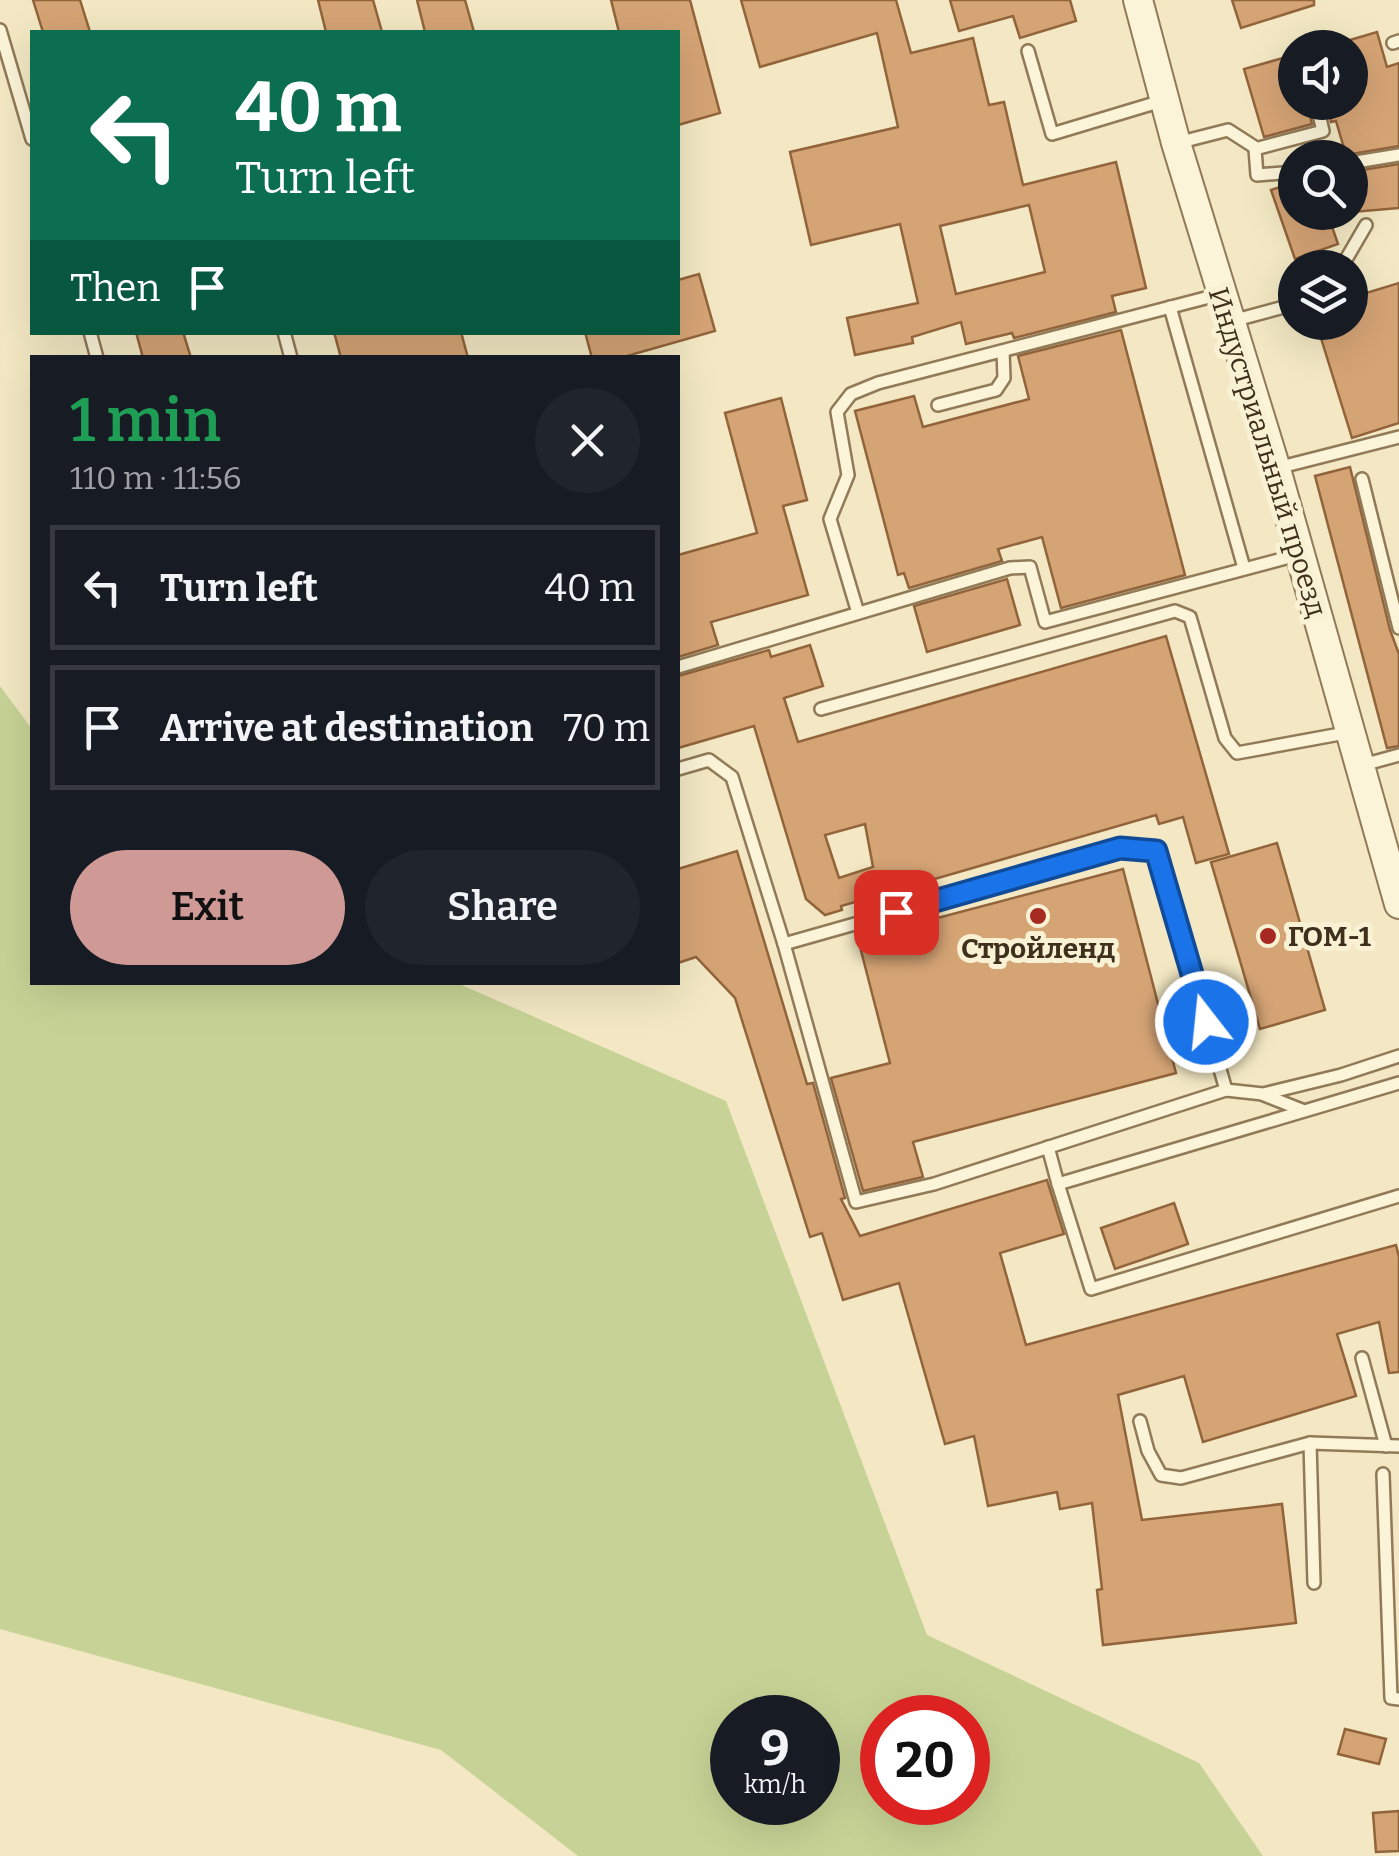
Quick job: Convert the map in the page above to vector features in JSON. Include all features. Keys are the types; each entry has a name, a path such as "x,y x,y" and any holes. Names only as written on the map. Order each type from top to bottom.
{"street":[{"name":"Индустриальный проезд","path":"1138,0 1176,143 1276,469 1399,904"}],"lane":[{"path":"0,30 30,132"},
{"path":"1028,51 1052,134 1165,100"},
{"path":"1176,143 1228,130 1256,148 1323,131 1320,120"},
{"path":"1256,148 1257,176 1278,174"},
{"path":"1368,160 1399,155"},
{"path":"858,613 830,519 848,475 837,412 851,394 878,383 1220,294"},
{"path":"1170,308 1244,568"},
{"path":"1229,322 1278,309"},
{"path":"938,405 996,390 1004,378 1003,351"},
{"path":"1276,469 1399,437"},
{"path":"1362,479 1399,628"},
{"path":"680,666 1010,568 1030,568 1045,622 1300,554"},
{"path":"821,709 1175,611 1190,617 1225,738 1237,752 1351,732"},
{"path":"1360,766 1399,755"},
{"path":"680,768 709,760 732,777 784,944 856,1202 934,1184 1226,1090 1263,1094 1302,1110"},
{"path":"784,944 1120,848 1156,851 1226,1090"},
{"path":"1263,1094 1399,1056"},
{"path":"1058,1184 1399,1083"},
{"path":"1048,1147 1091,1289 1399,1196"},
{"path":"1140,1421 1148,1451 1161,1476 1181,1478 1310,1443 1392,1446 1362,1358"},
{"path":"1310,1443 1314,1583"},
{"path":"1383,1474 1391,1698 1399,1699"}],"green space":[{"path":"0,686 30,726 30,985 462,985 726,1101 927,1635 1199,1763 1263,1856 578,1856 441,1750 0,1629"}],"building":[{"path":"33,0 80,0 89,30 42,30"},
{"path":"318,0 373,0 381,30 326,30"},
{"path":"417,0 465,0 473,30 424,30"},
{"path":"611,0 690,0 720,113 680,124 680,30 618,30"},
{"path":"741,0 896,0 911,53 973,38 989,105 1004,102 1023,185 1116,162 1146,288 1112,296 1116,312 1014,338 1012,333 966,344 961,322 912,337 913,343 855,355 847,318 918,303 900,224 811,245 790,152 898,127 877,33 760,67","holes":["1029,205 1045,272 956,294 940,226"]},
{"path":"950,0 1070,0 1076,21 1020,38 1013,16 959,31"},
{"path":"1232,0 1314,0 1314,5 1241,28"},
{"path":"1377,32 1387,67 1399,63 1399,146 1368,151 1368,140 1342,140 1336,121 1330,120 1368,120 1368,35"},
{"path":"1278,59 1278,120 1311,120 1312,124 1264,137 1244,69"},
{"path":"1399,164 1399,208 1368,211 1368,169"},
{"path":"1278,188 1278,210 1271,190"},
{"path":"1285,230 1333,230 1338,244 1321,250 1292,250"},
{"path":"699,274 715,331 631,355 591,355 586,335 680,335 680,279"},
{"path":"1399,283 1399,423 1352,438 1322,340 1368,340 1368,292"},
{"path":"1121,330 1185,575 1061,608 1042,537 998,549 1002,561 909,588 904,573 898,575 855,411 914,396 923,427 1029,399 1018,356"},
{"path":"137,335 184,335 190,355 142,355"},
{"path":"335,335 462,335 467,355 340,355"},
{"path":"781,398 807,500 783,506 808,595 711,622 718,645 680,656 680,554 757,533 725,413"},
{"path":"1350,467 1399,654 1399,746 1387,748 1315,476"},
{"path":"1007,579 1020,625 927,652 914,606"},
{"path":"1166,636 1229,854 1196,863 1183,817 1159,824 1156,815 841,906 842,910 825,915 806,899 754,726 680,747 680,675 769,650 771,657 810,645 823,686 784,698 798,742","holes":["865,824 873,867 839,878 825,835"]},
{"name":"ГОМ-1","path":"1277,843 1325,1010 1260,1029 1211,862"},
{"path":"737,851 807,1084 813,1083 845,1198 841,1199 860,1236 1047,1180 1064,1234 1000,1253 1026,1345 1396,1245 1399,1372 1389,1373 1379,1322 1337,1334 1356,1396 1203,1442 1184,1376 1118,1395 1142,1520 1282,1504 1296,1623 1103,1645 1097,1590 1102,1589 1092,1503 1060,1509 1057,1492 988,1506 974,1436 945,1444 899,1283 843,1300 822,1233 810,1237 735,998 696,957 680,962 680,868"},
{"path":"1123,869 1176,1073 913,1142 923,1177 863,1191 831,1078 890,1063 858,939"},
{"path":"1174,1203 1188,1244 1115,1269 1101,1228"},
{"path":"1345,1729 1386,1739 1379,1764 1338,1754"},
{"path":"1399,1811 1399,1851 1376,1852 1373,1813"}],"place":[{"name":"Стройленд","path":"1038,916"},
{"name":"ГОМ-1","path":"1268,936"}],"route":[{"path":"896,912 1120,848 1156,851 1206,1022"}]}
